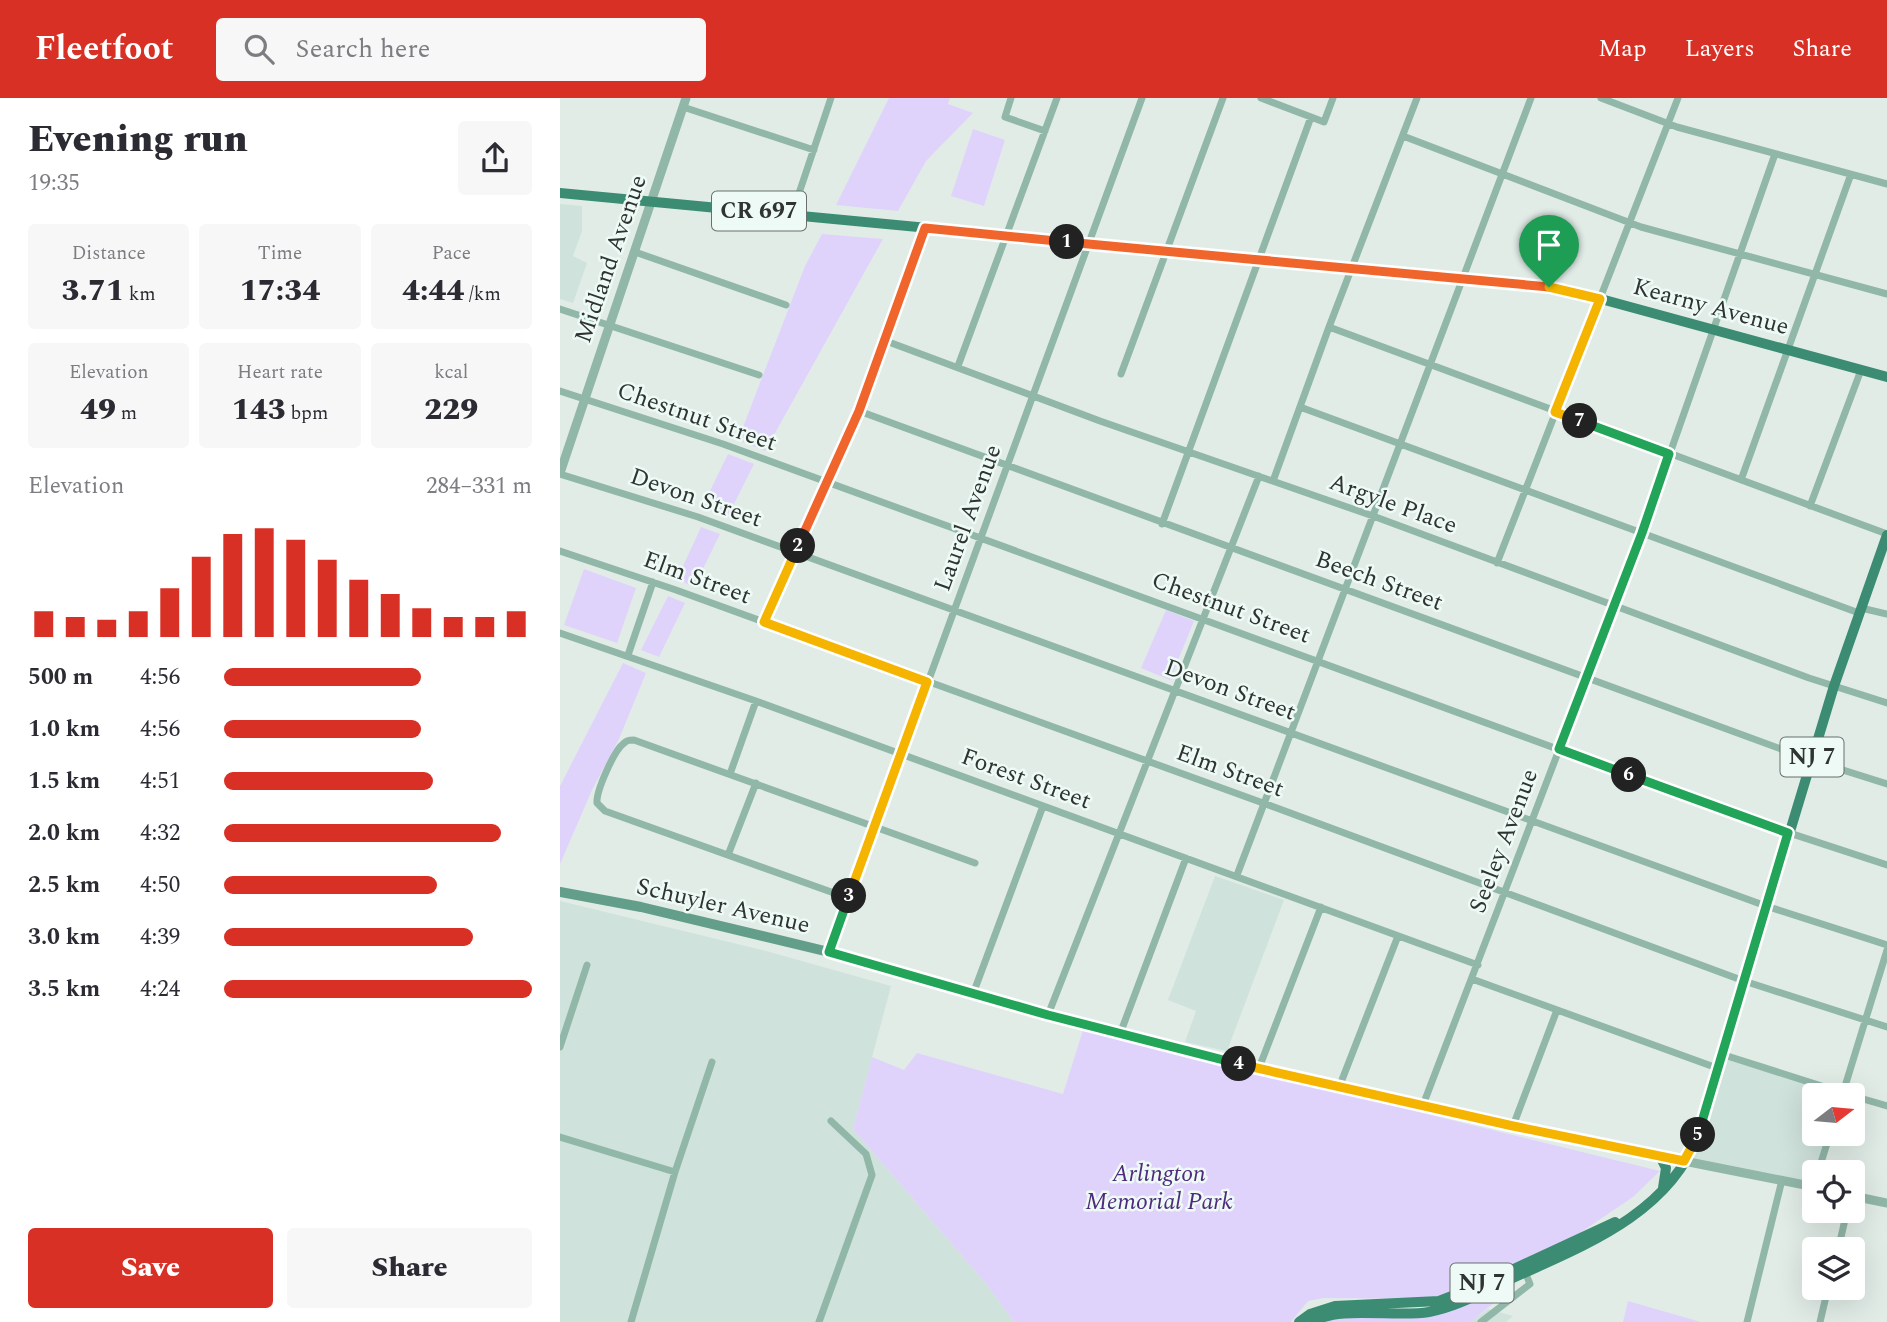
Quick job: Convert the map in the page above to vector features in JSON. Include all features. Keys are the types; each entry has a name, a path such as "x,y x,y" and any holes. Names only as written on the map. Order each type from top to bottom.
{"main road":[{"name":"Kearny Avenue","path":"560,193 1568,290 1887,377"},
{"name":"NJ 7","path":"1313,1322 1322,1317 1341,1314 1428,1312 1452,1306 1608,1234 1653,1198 1684,1161 1698,1135 1834,686 1887,534"},
{"name":"Schuyler Avenue","path":"560,892 641,907 829,952 1048,1015 1259,1068 1513,1126 1684,1161"},
{"path":"1660,1156 1666,1168 1663,1188"},
{"name":"NJ 7","path":"1299,1322 1310,1314 1335,1306 1439,1301 1595,1232 1653,1198"}],"street":[{"path":"792,214 831,98"},
{"path":"1012,98 1005,117 1045,131"},
{"name":"Laurel Avenue","path":"829,952 1142,98"},
{"path":"1121,374 1223,98"},
{"path":"1261,98 1324,122 1333,98"},
{"path":"1273,481 1417,98"},
{"path":"1237,875 1531,98"},
{"path":"1601,98 1668,123 1887,184"},
{"path":"1497,563 1678,98"},
{"path":"958,366 1055,99"},
{"path":"684,102 814,150"},
{"name":"Midland Avenue","path":"560,473 684,102"},
{"path":"1162,524 1311,117"},
{"path":"1403,136 1630,223 1887,294"},
{"name":"Seeley Avenue","path":"1423,1105 1642,533 1775,154"},
{"path":"1741,480 1851,174"},
{"path":"764,622 859,411 925,228"},
{"path":"635,252 786,305"},
{"path":"560,309 759,375"},
{"path":"1329,327 1887,534"},
{"name":"Argyle Place","path":"886,341 1100,421 1373,516 1614,606 1887,703"},
{"path":"1810,506 1861,370"},
{"name":"Chestnut Street","path":"560,391 723,444 1788,833 1887,865"},
{"path":"1300,407 1860,610 1887,614"},
{"name":"Beech Street","path":"859,411 1811,760 1887,784"},
{"name":"Devon Street","path":"560,473 698,517 1766,906 1887,945"},
{"path":"1048,1015 1259,476"},
{"name":"Elm Street","path":"560,551 653,582 1263,803 1744,981 1887,1027"},
{"path":"628,655 653,582"},
{"name":"Forest Street","path":"560,633 756,701 1478,965"},
{"path":"730,774 756,701"},
{"path":"848,898 605,811 597,803 598,790 620,747 629,740 975,863"},
{"path":"728,855 756,783"},
{"path":"973,993 1043,806"},
{"path":"1120,1034 1186,858"},
{"path":"1259,1068 1321,907"},
{"path":"1340,1085 1398,936"},
{"path":"1845,1083 1887,950"},
{"path":"560,1047 587,965"},
{"path":"1472,979 1717,1068"},
{"path":"1513,1126 1557,1010"},
{"path":"1721,1054 1809,1083"},
{"path":"631,1322 712,1062"},
{"path":"1866,1100 1887,1106"},
{"path":"819,1322 872,1175 866,1154 831,1121"},
{"path":"560,1137 676,1172"},
{"name":"Schuyler Avenue","path":"1684,1161 1802,1184"},
{"path":"1747,1322 1782,1180"},
{"path":"1865,1198 1887,1203"},
{"path":"1481,1322 1530,1284 1525,1272"},
{"path":"1820,1322 1825,1300"}],"shaded area":[{"path":"560,204 582,206 582,231 573,256 587,263 573,303 560,299"},
{"path":"1215,876 1284,900 1227,1051 1185,1042 1196,1011 1168,1000"},
{"path":"560,901 766,951 891,986 853,1129 988,1286 1014,1322 560,1322"},
{"path":"1721,1054 1807,1083 1802,1083 1802,1146 1825,1146 1820,1160 1802,1160 1802,1185 1684,1161"},
{"path":"1488,1309 1513,1316 1506,1322 1471,1322"}],"green space":[{"path":"889,98 950,98 948,104 973,113 926,161 898,211 836,205"},
{"path":"973,129 1005,140 984,206 951,196"},
{"path":"822,234 883,239 765,451 738,440 805,266"},
{"path":"728,454 754,464 727,518 702,507"},
{"path":"701,527 720,534 694,587 677,579"},
{"path":"584,569 636,588 617,643 564,625"},
{"path":"668,596 685,603 659,657 641,650"},
{"path":"1166,610 1194,621 1170,680 1141,668"},
{"path":"623,663 646,673 619,739 592,790 560,864 560,786"},
{"name":"Arlington Memorial Park","path":"1083,1030 1660,1171 1633,1197 1562,1245 1440,1296 1423,1299 1324,1298 1308,1301 1291,1322 1014,1322 988,1286 853,1129 872,1057 904,1070 917,1053 1063,1094"},
{"path":"1506,1285 1508,1291 1471,1322 1322,1322 1331,1318 1435,1315"},
{"path":"1628,1301 1701,1322 1623,1322"}],"route":[{"path":"925,228 1549,287 1600,299 1555,412 1669,454 1642,533 1559,749 1788,833 1698,1135 1684,1161 1513,1126 1259,1068 1120,1034 829,952 927,682 764,622 859,411 925,228"}]}
